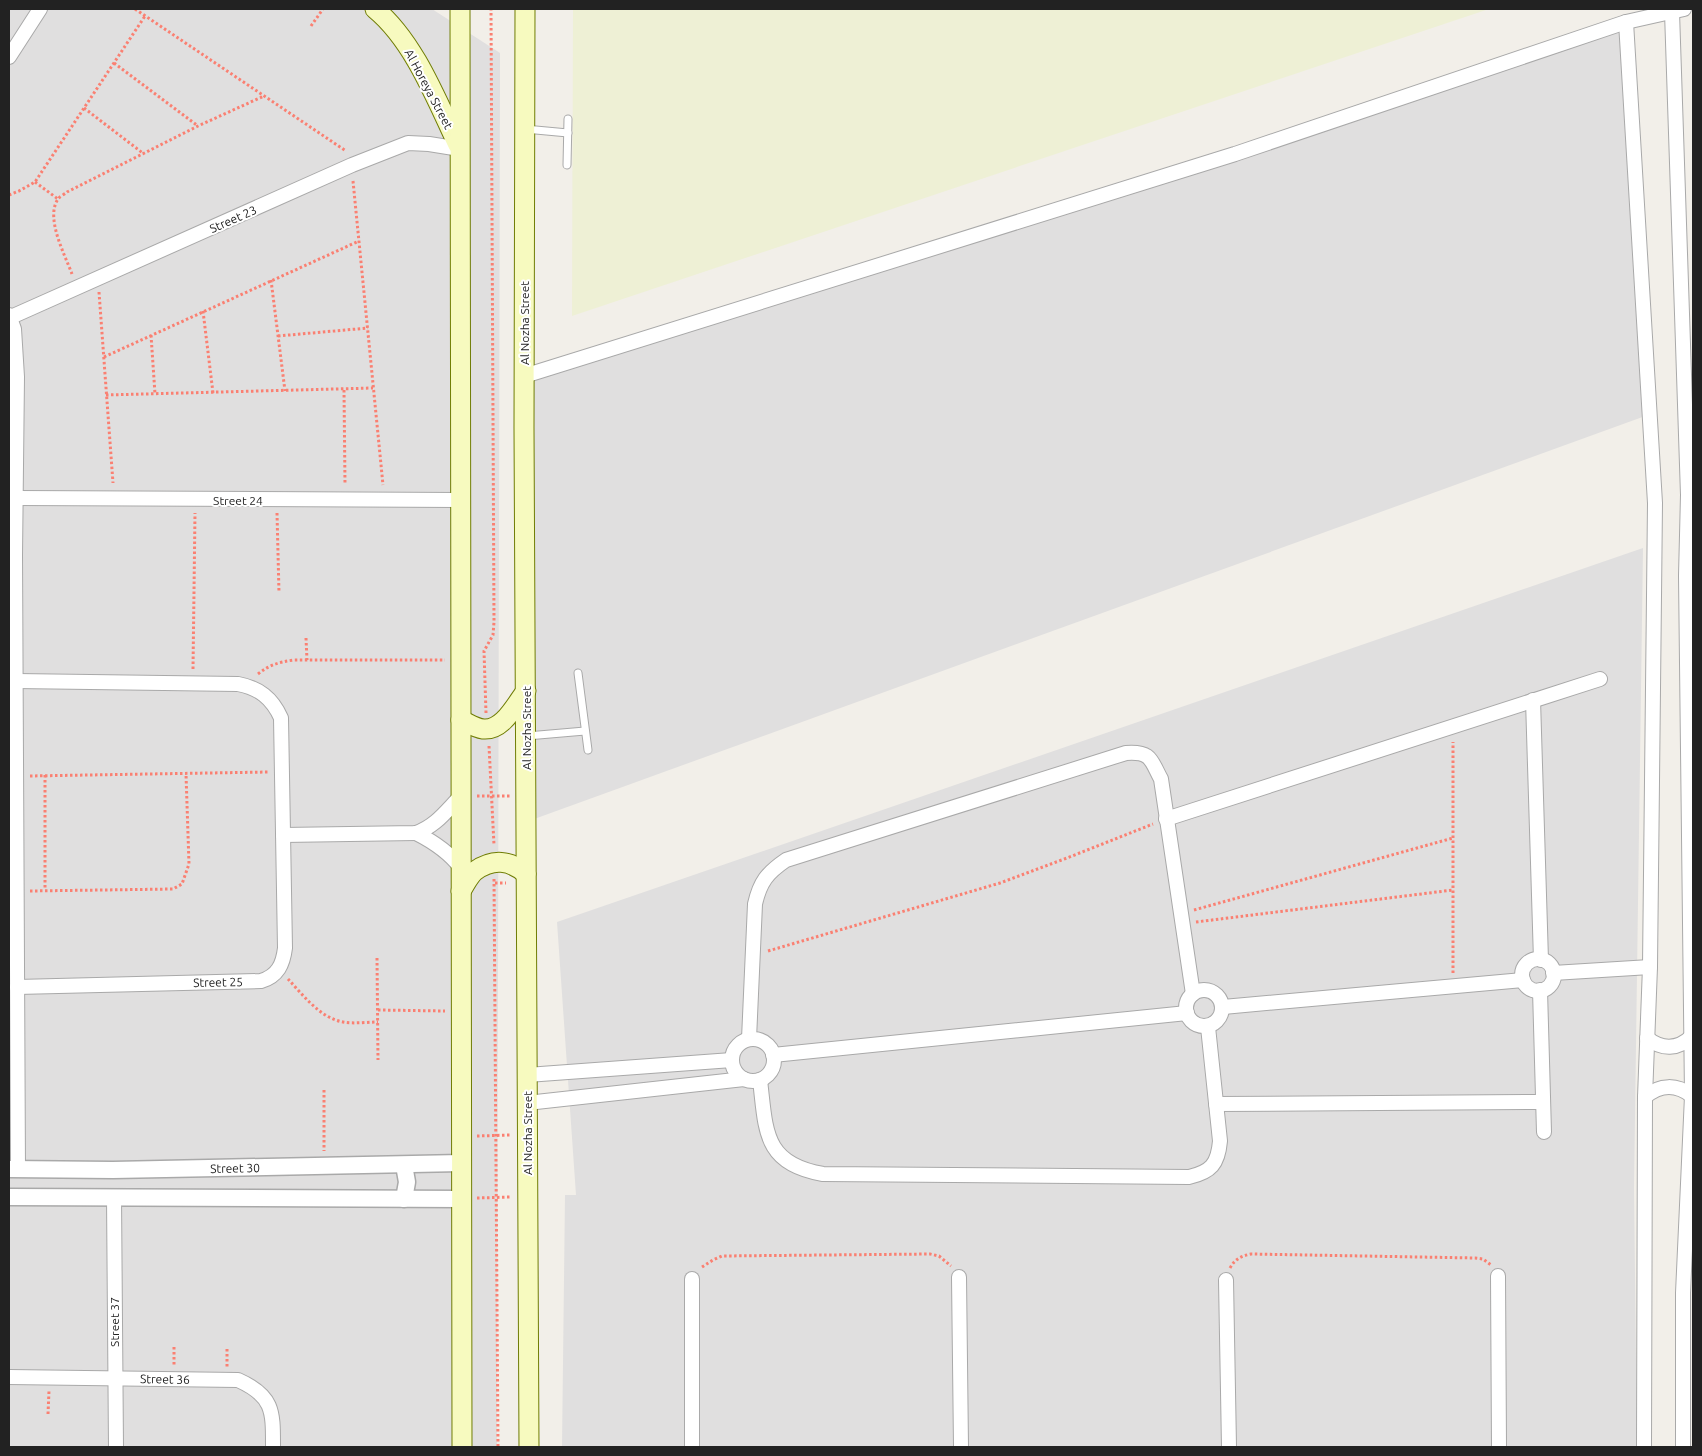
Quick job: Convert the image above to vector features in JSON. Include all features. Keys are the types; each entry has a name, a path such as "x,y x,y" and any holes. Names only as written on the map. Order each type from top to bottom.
{"main road":[{"name":"Al Horeya Street","path":"375,9 403,40 423,71 460,149"},
{"path":"460,9 462,1447"},
{"name":"Al Nozha Street","path":"525,9 524,376 529,1447"},
{"path":"461,720 481,729 488,729 499,725 526,691"},
{"path":"461,891 474,872 494,862 506,862 517,866 526,874"}],"street":[{"path":"9,57 13,42 40,9"},
{"path":"524,376 1235,154 1626,22 1678,11 1690,498 1692,1096 1688,1298 1683,1371 1684,1447"},
{"path":"1626,22 1655,503 1650,967 1645,1097 1644,1447"},
{"name":"Street 23","path":"10,316 77,289 357,163 408,143 460,149"},
{"path":"10,316 14,329 17,377 16,498 12,555 12,650 16,681 16,776 13,825 17,891 13,1169"},
{"name":"Street 24","path":"16,498 460,500"},
{"path":"1166,818 1600,679"},
{"path":"16,681 238,684 249,686 269,698 281,718 285,948 284,959 279,970"},
{"path":"1533,700 1541,960"},
{"path":"750,1039 756,904 759,889 773,869 786,860 1126,753 1136,752 1152,760 1161,779 1194,994"},
{"path":"283,835 416,833 425,830 440,819 461,796"},
{"path":"416,833 442,848 461,868"},
{"path":"1536,959 1549,964 1553,973 1552,983 1545,989 1540,990 1530,988 1523,980 1522,974 1526,964 1536,959"},
{"path":"1553,973 1650,967"},
{"name":"Street 25","path":"17,987 261,981 274,975 279,970"},
{"path":"1223,1007 1523,980"},
{"path":"1540,990 1544,1132"},
{"path":"1199,991 1212,992 1217,995 1223,1007 1219,1020 1208,1027 1194,1024 1186,1013 1187,1002 1199,991"},
{"path":"773,1055 1186,1013"},
{"path":"760,1080 766,1132 774,1148 787,1162 804,1171 823,1174 1189,1177 1202,1174 1212,1166 1219,1154 1220,1141 1208,1027"},
{"path":"1647,1038 1661,1046 1670,1047 1678,1046 1692,1036"},
{"path":"527,1103 744,1079 760,1080 772,1070 774,1062 770,1048 765,1042 750,1039 737,1046 732,1060 734,1068 744,1079"},
{"path":"527,1075 732,1060"},
{"path":"1645,1097 1657,1088 1672,1086 1680,1088 1692,1096"},
{"path":"1216,1104 1543,1102"},
{"name":"Street 30","path":"13,1169 113,1170 461,1163"},
{"path":"404,1165 407,1182 404,1199"},
{"path":"9,1197 462,1199"},
{"name":"Street 37","path":"114,1197 116,1447"},
{"path":"1498,1276 1500,1447"},
{"path":"959,1277 961,1447"},
{"path":"692,1279 692,1447"},
{"path":"1226,1280 1229,1447"},
{"path":"1683,1371 1693,1356"},
{"name":"Street 36","path":"9,1377 238,1380 255,1388 267,1402 273,1419 273,1447"}],"lane":[{"path":"567,165 568,119"},
{"path":"525,129 568,133"},
{"path":"578,673 588,750"},
{"path":"527,736 585,731"}],"path":[{"path":"135,9 264,96 357,163 359,241 384,500"},
{"path":"311,26 323,9"},
{"path":"9,195 35,182 145,16"},
{"path":"114,63 198,126"},
{"path":"77,289 53,223 54,210 58,199 67,192 198,126 264,96"},
{"path":"84,108 144,154"},
{"path":"35,182 58,199"},
{"path":"104,357 359,241"},
{"path":"98,279 114,499"},
{"path":"271,280 285,391"},
{"path":"204,311 213,393"},
{"path":"278,336 368,328"},
{"path":"152,335 155,394"},
{"path":"106,395 374,388"},
{"path":"344,390 346,500"},
{"path":"193,682 195,499"},
{"path":"277,500 279,593"},
{"path":"306,638 307,660"},
{"path":"249,686 257,675 268,667 280,662 307,660 461,660"},
{"path":"1452,986 1453,726"},
{"path":"16,776 282,772"},
{"path":"17,891 173,889 182,884 188,864 186,774"},
{"path":"45,776 46,890"},
{"path":"461,796 526,796"},
{"path":"753,955 1000,883 1059,862 1166,818"},
{"path":"1182,919 1453,838"},
{"path":"1182,919 1453,890"},
{"path":"377,958 378,1060"},
{"path":"279,970 314,1006 329,1017 343,1022 378,1022"},
{"path":"378,1010 461,1012"},
{"path":"324,1090 324,1166"},
{"path":"461,1136 527,1135"},
{"path":"462,1199 528,1196"},
{"path":"692,1279 704,1264 722,1256 930,1254 939,1256 947,1262 954,1268 959,1277"},
{"path":"1226,1280 1234,1262 1241,1256 1251,1254 1475,1258 1483,1259 1489,1263 1495,1269 1498,1276"},
{"path":"48,1414 50,1378"}],"shaded area":[{"path":"9,9 432,9 500,53 497,1447 9,1447"},
{"path":"1626,22 1648,415 526,822 524,376"},
{"path":"1643,548 1634,1188 1637,1447 562,1447 565,1195 576,1195 557,922"}],"green space":[{"path":"573,9 1489,9 572,316"}]}
